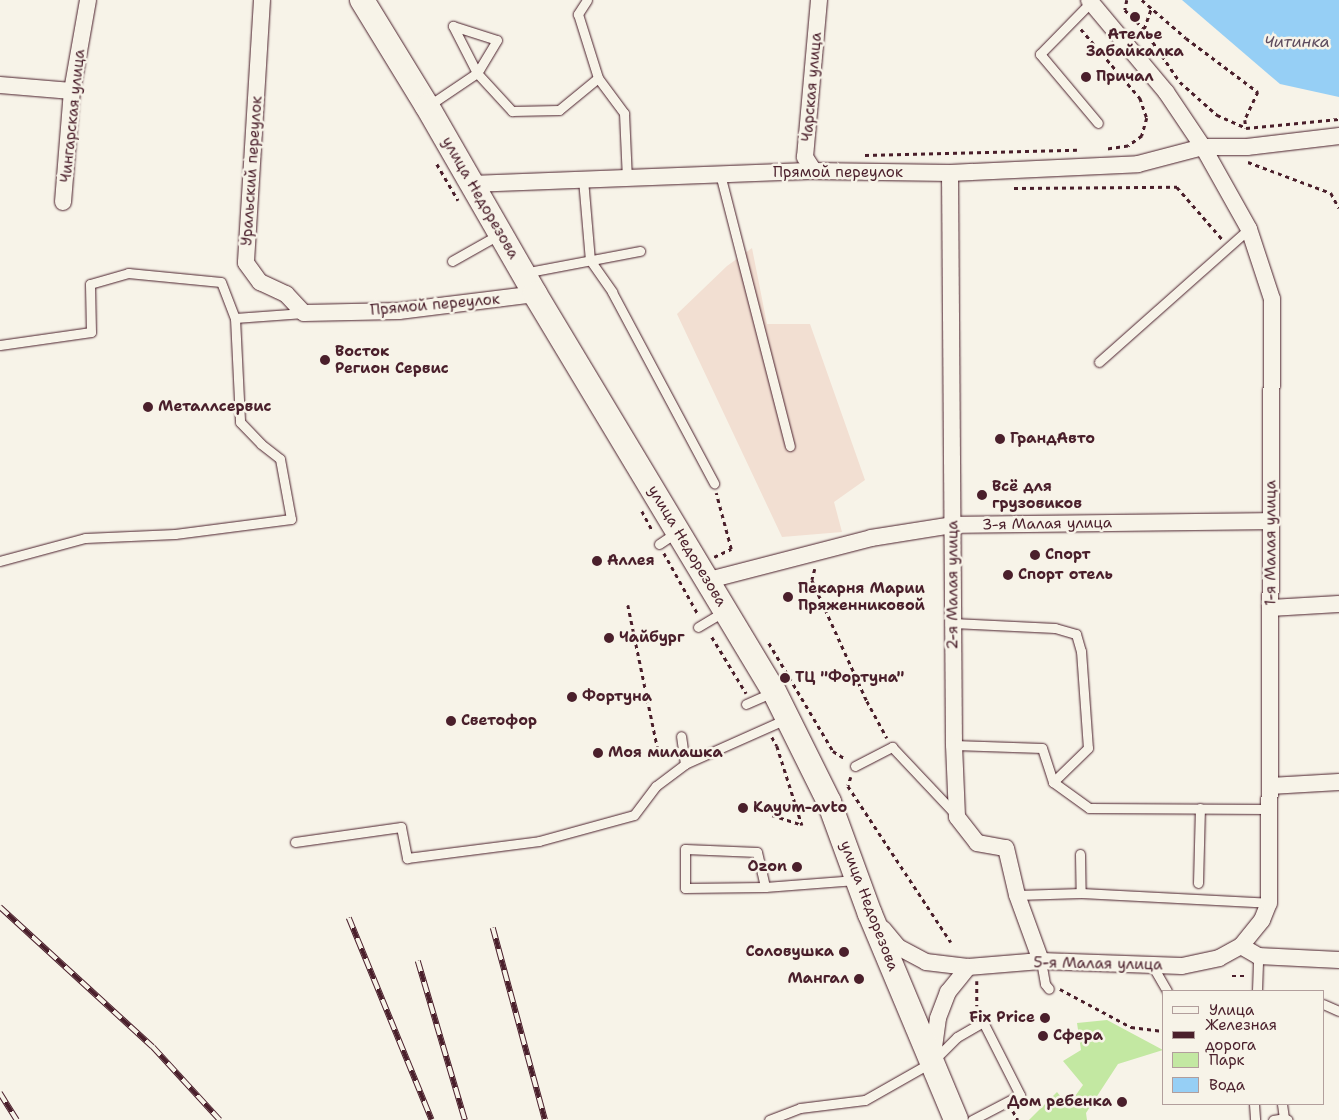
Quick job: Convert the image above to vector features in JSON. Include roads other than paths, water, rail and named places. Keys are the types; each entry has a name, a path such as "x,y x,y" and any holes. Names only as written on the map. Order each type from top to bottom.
{"street":[{"name":"Чингарская улица","path":"63,202 72,91 88,0"},
{"name":"Уральский переулок","path":"262,0 246,262 260,282 286,294 304,312"},
{"name":"улица Недорезова","path":"362,0 427,106 535,294 679,530 707,570 726,611 774,691 829,802 870,914 956,1120"},
{"name":"Чарская улица","path":"814,171 805,157 819,0"},
{"name":"1-я Малая улица","path":"1090,1 1166,92 1202,147 1249,229 1272,299 1269,903 1262,920 1241,946"},
{"path":"0,85 72,91"},
{"name":"Прямой переулок","path":"471,184 814,171 950,173 1138,164 1202,147 1272,145 1339,136"},
{"name":"2-я Малая улица","path":"950,173 954,745 957,817"},
{"name":"Прямой переулок","path":"304,312 399,311 535,294"},
{"name":"3-я Малая улица","path":"707,570 820,550 871,538 952,525 1271,522"},
{"path":"1270,608 1339,604"},
{"path":"1270,786 1339,782"},
{"path":"957,817 977,843 1006,848 1017,895 1041,961"},
{"name":"5-я Малая улица","path":"870,914 898,947 926,962 972,973 1041,961 1182,966 1220,958 1241,946"},
{"path":"1241,946 1258,956 1339,960"},
{"path":"932,1062 938,1018 948,992 972,973"}],"lane":[{"path":"586,0 578,14 598,78 624,113 627,178"},
{"path":"1090,1 1040,54 1098,123"},
{"path":"427,106 477,73 497,40 453,26 477,73 512,111 559,110 598,78"},
{"path":"720,174 790,446"},
{"path":"584,179 590,260 612,292 714,483"},
{"path":"1099,362 1249,229"},
{"path":"452,261 500,233"},
{"path":"534,271 640,251"},
{"path":"0,345 91,332 90,284 128,274 221,282 235,318 240,422 261,444 280,459 291,519 174,534 85,538 0,561"},
{"path":"235,318 304,312"},
{"path":"661,547 679,530"},
{"path":"700,624 726,611"},
{"path":"953,623 1055,628 1076,634 1081,651 1088,748 1053,782"},
{"path":"747,700 774,691"},
{"path":"295,842 402,827 407,858 539,841 634,815 656,786 685,764 788,718"},
{"path":"681,736 685,764"},
{"path":"954,745 1042,748 1053,782 1088,808 1270,808"},
{"path":"855,766 892,747 957,817"},
{"path":"1198,882 1200,808"},
{"path":"765,887 757,852 685,849 685,888 765,887 858,880"},
{"path":"1080,854 1081,893"},
{"path":"1017,895 1081,893 1269,903"},
{"path":"1257,990 1258,956"},
{"path":"1041,961 1047,986"},
{"path":"1152,965 1166,990"},
{"path":"1324,1004 1339,1011"},
{"path":"769,1120 800,1108 865,1100 932,1062 957,1038 983,1022 1020,1095 972,1120"},
{"path":"1254,1105 1254,1120"},
{"path":"1273,1120 1286,1119 1282,1105"}],"water":[{"name":"Читинка","path":"1182,0 1339,0 1339,97 1280,84"}],"railway":[{"path":"0,907 153,1047 220,1120"},
{"path":"349,918 432,1120"},
{"path":"493,928 545,1120"},
{"path":"418,961 465,1120"},
{"path":"0,1093 17,1120"}],"place":[{"name":"Ателье Забайкалка","path":"1135,17"},
{"name":"Причал","path":"1086,77"},
{"name":"Восток Регион Сервис","path":"325,360"},
{"name":"Металлсервис","path":"148,407"},
{"name":"ГрандАвто","path":"1000,439"},
{"name":"Всё для грузовиков","path":"982,495"},
{"name":"Спорт","path":"1035,555"},
{"name":"Аллея","path":"597,561"},
{"name":"Спорт отель","path":"1008,575"},
{"name":"Пекарня Марии Пряженниковой","path":"788,597"},
{"name":"Чайбург","path":"609,638"},
{"name":"ТЦ \"Фортуна\"","path":"785,678"},
{"name":"Фортуна","path":"572,697"},
{"name":"Светофор","path":"451,721"},
{"name":"Моя милашка","path":"598,753"},
{"name":"Kayum-avto","path":"743,808"},
{"name":"Ozon","path":"797,867"},
{"name":"Соловушка","path":"844,952"},
{"name":"Мангал","path":"859,979"},
{"name":"Fix Price","path":"1045,1018"},
{"name":"Сфера","path":"1043,1036"},
{"name":"Дом ребенка","path":"1122,1102"}]}
